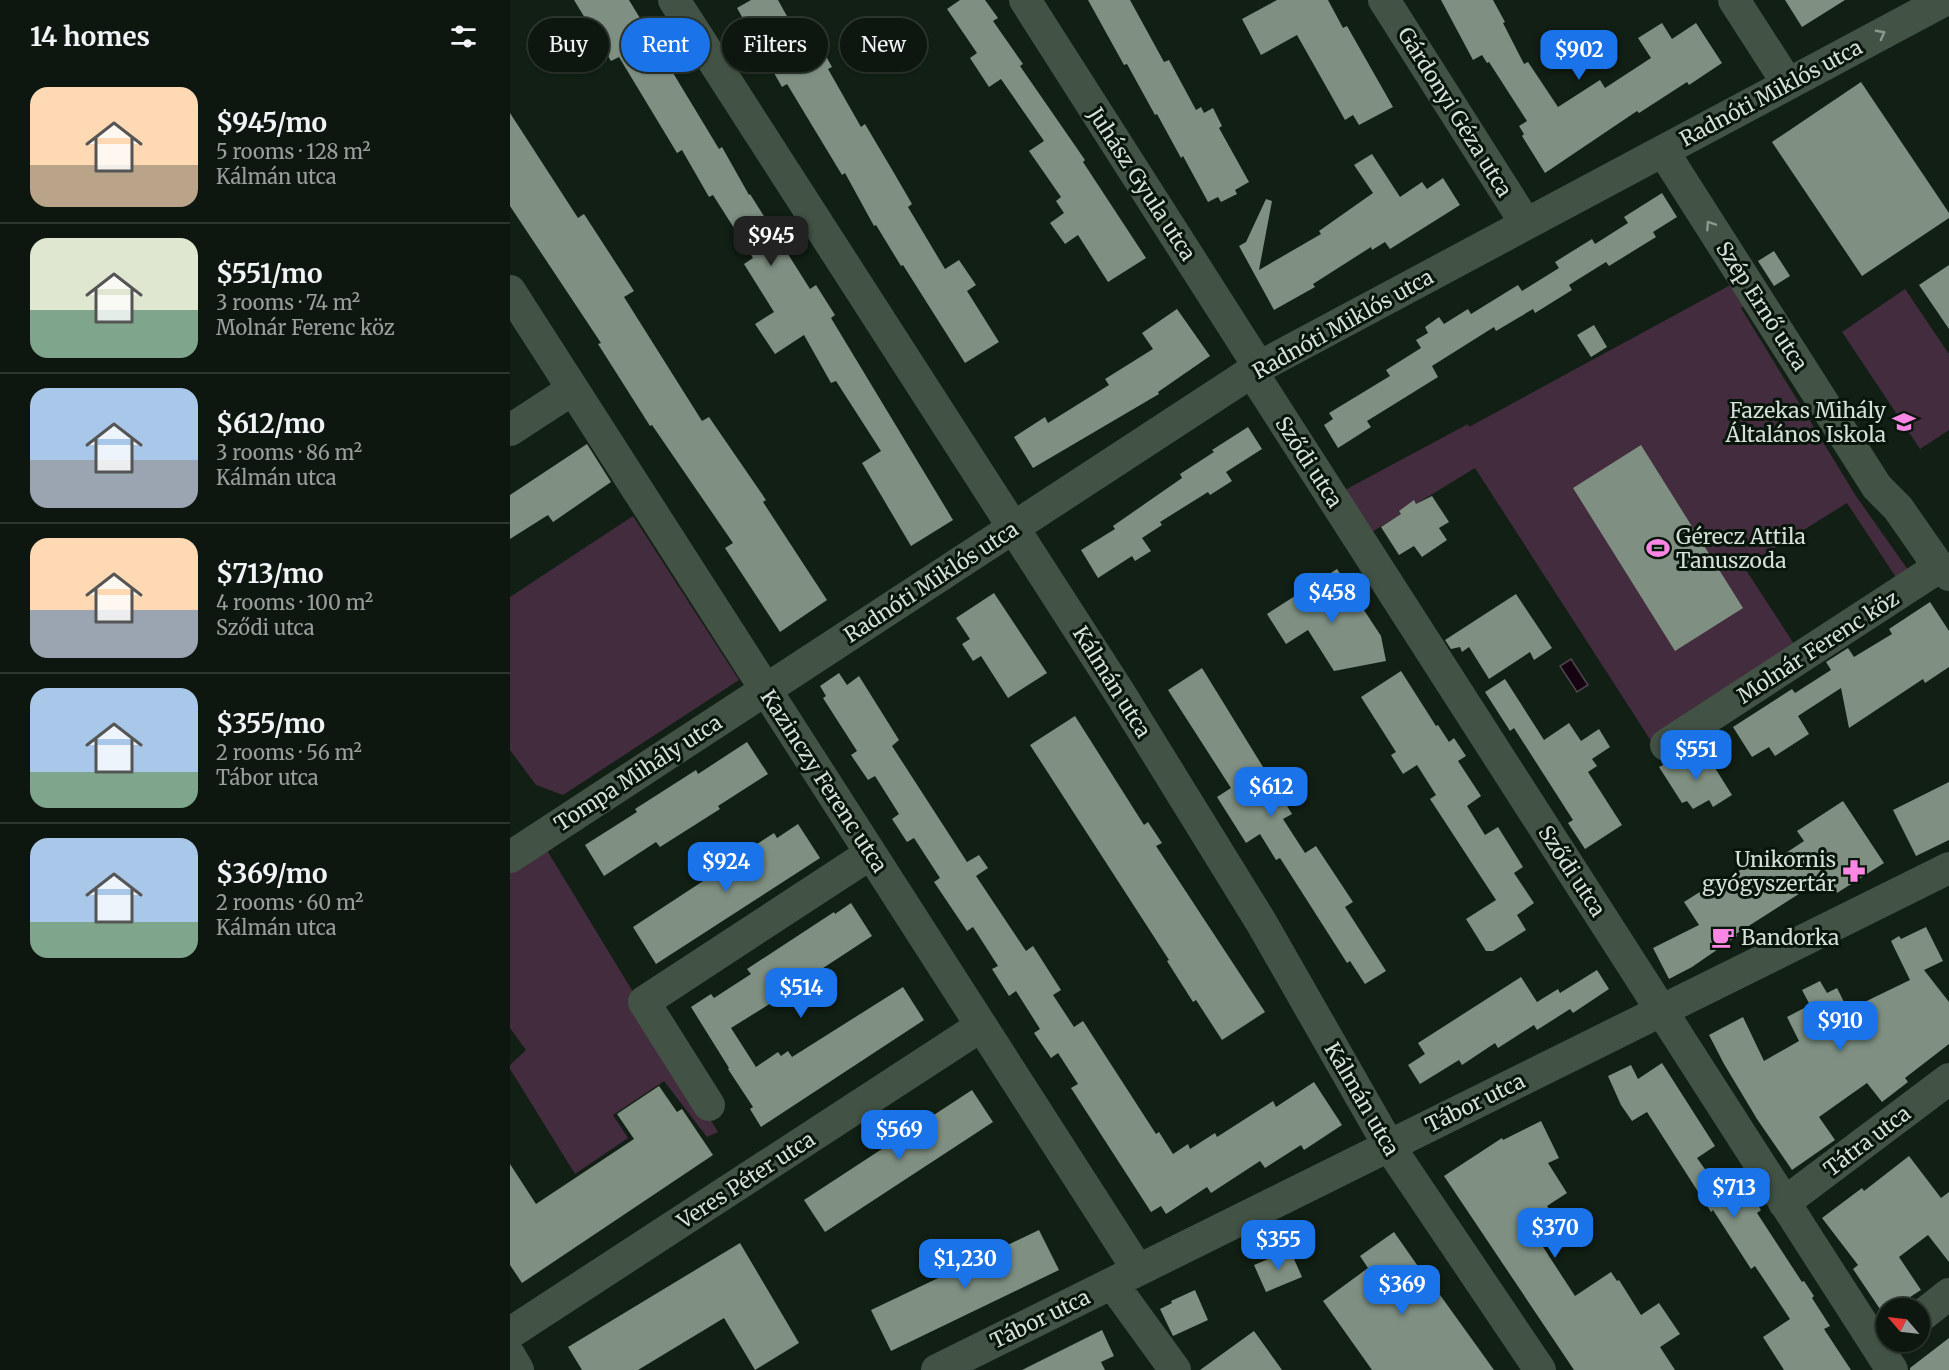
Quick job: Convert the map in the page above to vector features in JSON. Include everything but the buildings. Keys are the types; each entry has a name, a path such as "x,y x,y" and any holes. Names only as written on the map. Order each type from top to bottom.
{"street":[{"name":"Kálmán utca","path":"674,0 1121,694 1261,922 1389,1146 1540,1370"},
{"name":"Juhász Gyula utca","path":"1025,0 1256,370"},
{"name":"Gárdonyi Géza utca","path":"1384,0 1526,224"},
{"path":"1734,0 1788,84"},
{"name":"Radnóti Miklós utca","path":"766,690 1256,370 1945,0"},
{"name":"Szép Ernő utca","path":"1663,151 1877,487 1898,508 1944,571"},
{"name":"Kazinczy Ferenc utca","path":"510,291 981,1026 1125,1277 1175,1370"},
{"name":"Sződi utca","path":"1256,370 1784,1203 1886,1353"},
{"path":"510,430 573,389"},
{"name":"Molnár Ferenc köz","path":"1666,745 1944,571"},
{"name":"Tompa Mihály utca","path":"510,857 766,690"},
{"path":"709,1105 645,1002 870,854"},
{"name":"Tábor utca","path":"937,1370 1949,868"},
{"name":"Veres Péter utca","path":"510,1333 981,1026"},
{"name":"Tátra utca","path":"1784,1203 1949,1079"},
{"path":"1930,1309 1949,1294"},
{"path":"510,1356 518,1370"}],"shaded area":[{"path":"1734,283 1748,304 1741,308 1856,496 1911,574 1899,582 1847,503 1744,567 1798,650 1653,744 1475,468 1416,504 1414,501 1399,511 1401,514 1372,532 1343,491 1468,424 1469,427"},
{"path":"1905,289 1949,354 1949,430 1920,449 1842,332"},
{"path":"633,516 739,680 563,795 536,785 510,750 510,597"},
{"path":"1571,659 1588,685 1577,692 1560,666"},
{"path":"545,847 718,1132 707,1137 664,1081 613,1115 628,1138 575,1174 510,1069 510,1065 526,1050 510,1028 510,870"}],"place":[{"name":"Fazekas Mihály Általános Iskola","path":"1904,422"},
{"name":"Gérecz Attila Tanuszoda","path":"1658,548"},
{"name":"Unikornis gyógyszertár","path":"1854,871"},
{"name":"Bandorka","path":"1723,937"}]}
